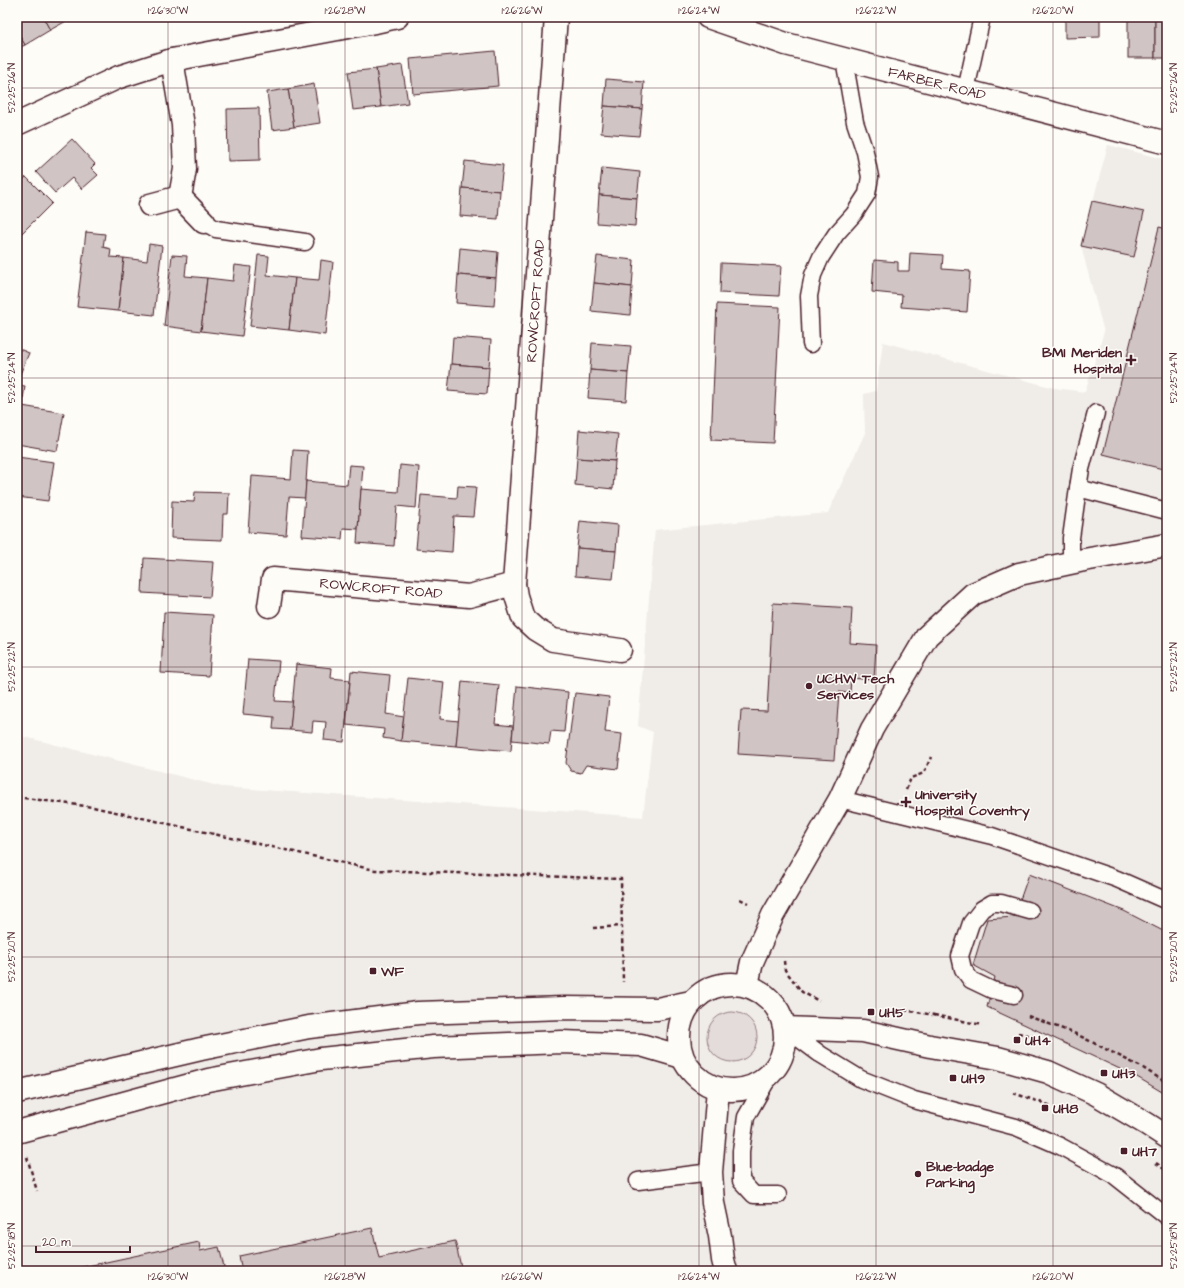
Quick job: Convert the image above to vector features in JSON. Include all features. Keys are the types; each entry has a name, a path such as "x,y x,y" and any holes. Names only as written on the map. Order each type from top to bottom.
{"street":[{"path":"17,124 119,76 172,60 367,24 397,17"},
{"name":"ROWCROFT ROAD","path":"556,17 514,584 523,618 535,629 553,640 620,650"},
{"name":"FARBER ROAD","path":"719,19 786,44 1167,143"},
{"path":"172,60 183,125 185,169 180,197"},
{"path":"150,205 180,197"},
{"path":"180,197 204,222"},
{"path":"747,985 752,962 773,915 840,799 872,729 927,636 972,594 1019,574 1167,545"},
{"name":"ROWCROFT ROAD","path":"269,606 273,579 469,596 514,584"},
{"path":"735,983 747,985 765,994 778,1008 785,1028 786,1042 781,1060 770,1075 756,1084 737,1090 718,1089 702,1081 690,1070 682,1057 678,1033 682,1018 691,1002 706,990 725,984 735,983"},
{"path":"17,1092 201,1048 317,1026 418,1013 564,1008 657,1009 691,1002"},
{"path":"785,1028 863,1031 930,1046 998,1058 1048,1072 1096,1094 1167,1137"},
{"path":"17,1132 208,1080 321,1059 433,1047 562,1042 640,1045 682,1057"},
{"path":"718,1089 711,1172 713,1203 726,1271"}],"lane":[{"path":"966,90 982,17"},
{"path":"811,344 809,296 813,275 836,234 854,214 867,194 870,177 865,152 855,122 844,59"},
{"path":"204,222 216,229 305,242"},
{"path":"1071,563 1071,538 1080,469 1096,413"},
{"path":"1078,488 1167,511"},
{"path":"840,799 992,836 1117,879 1167,901"},
{"path":"1014,995 992,990 971,980 963,969 960,956 971,923 982,909 992,903 1001,903 1030,911"},
{"path":"785,1028 807,1045 861,1079 914,1100 1016,1127 1060,1146 1115,1176 1167,1217"},
{"path":"770,1075 746,1117 741,1151 741,1181 754,1196 778,1195"},
{"path":"638,1181 711,1172"}],"path":[{"path":"898,813 911,778 924,773 931,757"},
{"path":"17,797 93,807 375,870 621,879 624,1009"},
{"path":"593,928 622,926"},
{"path":"1025,1015 1076,1034 1143,1068 1167,1083"}],"shaded area":[{"name":"University Hospital Coventry","path":"1108,145 1167,160 1167,1271 17,1271 17,735 222,787 643,817 653,732 638,726 655,530 828,513 865,433 864,394 876,391 883,342 1054,388 1085,392 1104,332 1081,246"},
{"path":"727,1012 737,1012 750,1019 757,1032 757,1042 750,1055 737,1062 727,1062 718,1058 711,1051 707,1042 707,1032 711,1023 718,1016"}],"building":[{"path":"17,17 43,17 50,30 25,45 17,31"},
{"path":"43,17 69,17 70,19 50,30"},
{"path":"1065,17 1100,17 1100,37 1065,38"},
{"path":"1128,17 1155,17 1155,58 1128,58"},
{"path":"1155,17 1167,17 1167,58 1155,58"},
{"path":"17,31 25,45 17,49"},
{"path":"495,51 498,86 413,94 410,59"},
{"path":"402,65 408,103 381,107 376,69"},
{"path":"376,69 381,107 353,110 348,72"},
{"path":"606,79 644,82 642,109 604,106"},
{"path":"314,84 320,123 294,127 288,89"},
{"path":"288,89 294,127 272,130 267,92"},
{"path":"604,106 642,109 639,136 601,133"},
{"path":"259,108 260,160 228,161 227,109"},
{"path":"72,139 95,164 91,168 98,175 82,189 72,178 55,193 36,172"},
{"path":"465,161 503,165 500,191 462,188"},
{"path":"602,168 640,172 637,198 599,195"},
{"path":"26,177 52,203 17,238 17,185"},
{"path":"462,188 500,191 498,219 460,216"},
{"path":"599,195 637,198 635,226 597,223"},
{"path":"1092,201 1144,212 1134,257 1081,246"},
{"path":"1159,227 1167,229 1167,470 1103,454"},
{"path":"86,232 105,234 103,247 111,249 110,257 124,258 118,311 77,307"},
{"path":"149,244 162,246 154,315 118,311 124,258 147,261"},
{"path":"460,248 498,252 496,278 458,275"},
{"path":"910,253 943,255 942,269 970,271 967,312 901,307 902,295 872,292 874,260 898,262 898,271 909,271"},
{"path":"172,255 187,256 185,276 207,278 201,331 164,326"},
{"path":"258,255 269,256 267,275 295,278 289,330 250,326"},
{"path":"597,256 634,260 632,287 594,283"},
{"path":"321,260 333,262 325,335 289,330 295,278 319,280"},
{"path":"721,263 781,266 779,296 720,293"},
{"path":"235,265 251,267 242,336 201,331 207,278 233,281"},
{"path":"458,275 496,278 494,306 456,303"},
{"path":"594,283 632,287 630,315 591,311"},
{"path":"717,304 780,307 773,443 711,440"},
{"path":"453,337 491,340 489,367 451,364"},
{"path":"592,343 631,346 628,373 590,370"},
{"path":"17,348 29,353 18,379 17,379"},
{"path":"451,364 489,367 487,394 448,391"},
{"path":"590,370 628,373 626,401 588,398"},
{"path":"17,385 25,386 22,406 64,413 57,451 17,444"},
{"path":"579,430 618,434 615,461 577,458"},
{"path":"293,450 308,451 305,498 289,497 286,535 248,532 252,476 291,479"},
{"path":"17,457 54,462 48,501 17,497"},
{"path":"577,458 615,461 613,489 575,485"},
{"path":"349,465 363,466 358,529 343,528 342,539 302,536 306,481 347,485"},
{"path":"400,465 419,467 416,508 397,506 394,546 357,543 361,489 398,492"},
{"path":"458,486 476,487 473,517 454,516 452,552 416,549 421,495 457,498"},
{"path":"195,492 229,493 228,514 223,514 222,540 171,538 172,501 194,502"},
{"path":"580,521 618,525 616,551 577,548"},
{"path":"577,548 616,551 613,579 575,576"},
{"path":"144,558 213,562 210,597 142,593"},
{"name":"UCHW Tech Services","path":"773,603 852,608 850,643 876,645 874,680 851,678 850,693 839,692 834,760 738,754 741,710 767,711"},
{"path":"164,612 213,615 209,676 161,673"},
{"path":"248,659 279,661 275,701 293,702 290,730 273,729 274,717 243,714"},
{"path":"296,664 332,668 331,678 350,680 344,742 324,740 326,722 313,721 312,732 290,730"},
{"path":"351,671 390,675 386,714 404,717 401,741 383,738 384,729 346,725"},
{"path":"408,678 444,682 440,719 459,721 456,746 401,741"},
{"path":"462,681 499,685 495,724 513,726 511,751 456,746"},
{"path":"517,686 568,692 564,732 551,731 549,744 512,740"},
{"path":"575,693 609,697 605,732 622,734 618,769 586,765 581,773 571,771 566,763"},
{"path":"1029,874 1124,911 1167,933 1167,1095 1137,1077 987,1007 995,977 973,965 987,919 1014,917"},
{"path":"372,1228 379,1258 455,1241 462,1271 242,1271 239,1256"},
{"path":"199,1242 200,1251 219,1247 225,1271 69,1271 69,1270"}],"place":[{"name":"BMI Meriden Hospital","path":"1131,360"},
{"name":"UCHW Tech Services","path":"809,686"},
{"name":"University Hospital Coventry","path":"906,802"},
{"name":"WF","path":"373,971"},
{"name":"UH5","path":"871,1012"},
{"name":"UH4","path":"1017,1040"},
{"name":"UH3","path":"1104,1073"},
{"name":"UH9","path":"953,1078"},
{"name":"UH8","path":"1045,1108"},
{"name":"UH7","path":"1124,1151"},
{"name":"Blue-badge Parking","path":"918,1174"}]}
